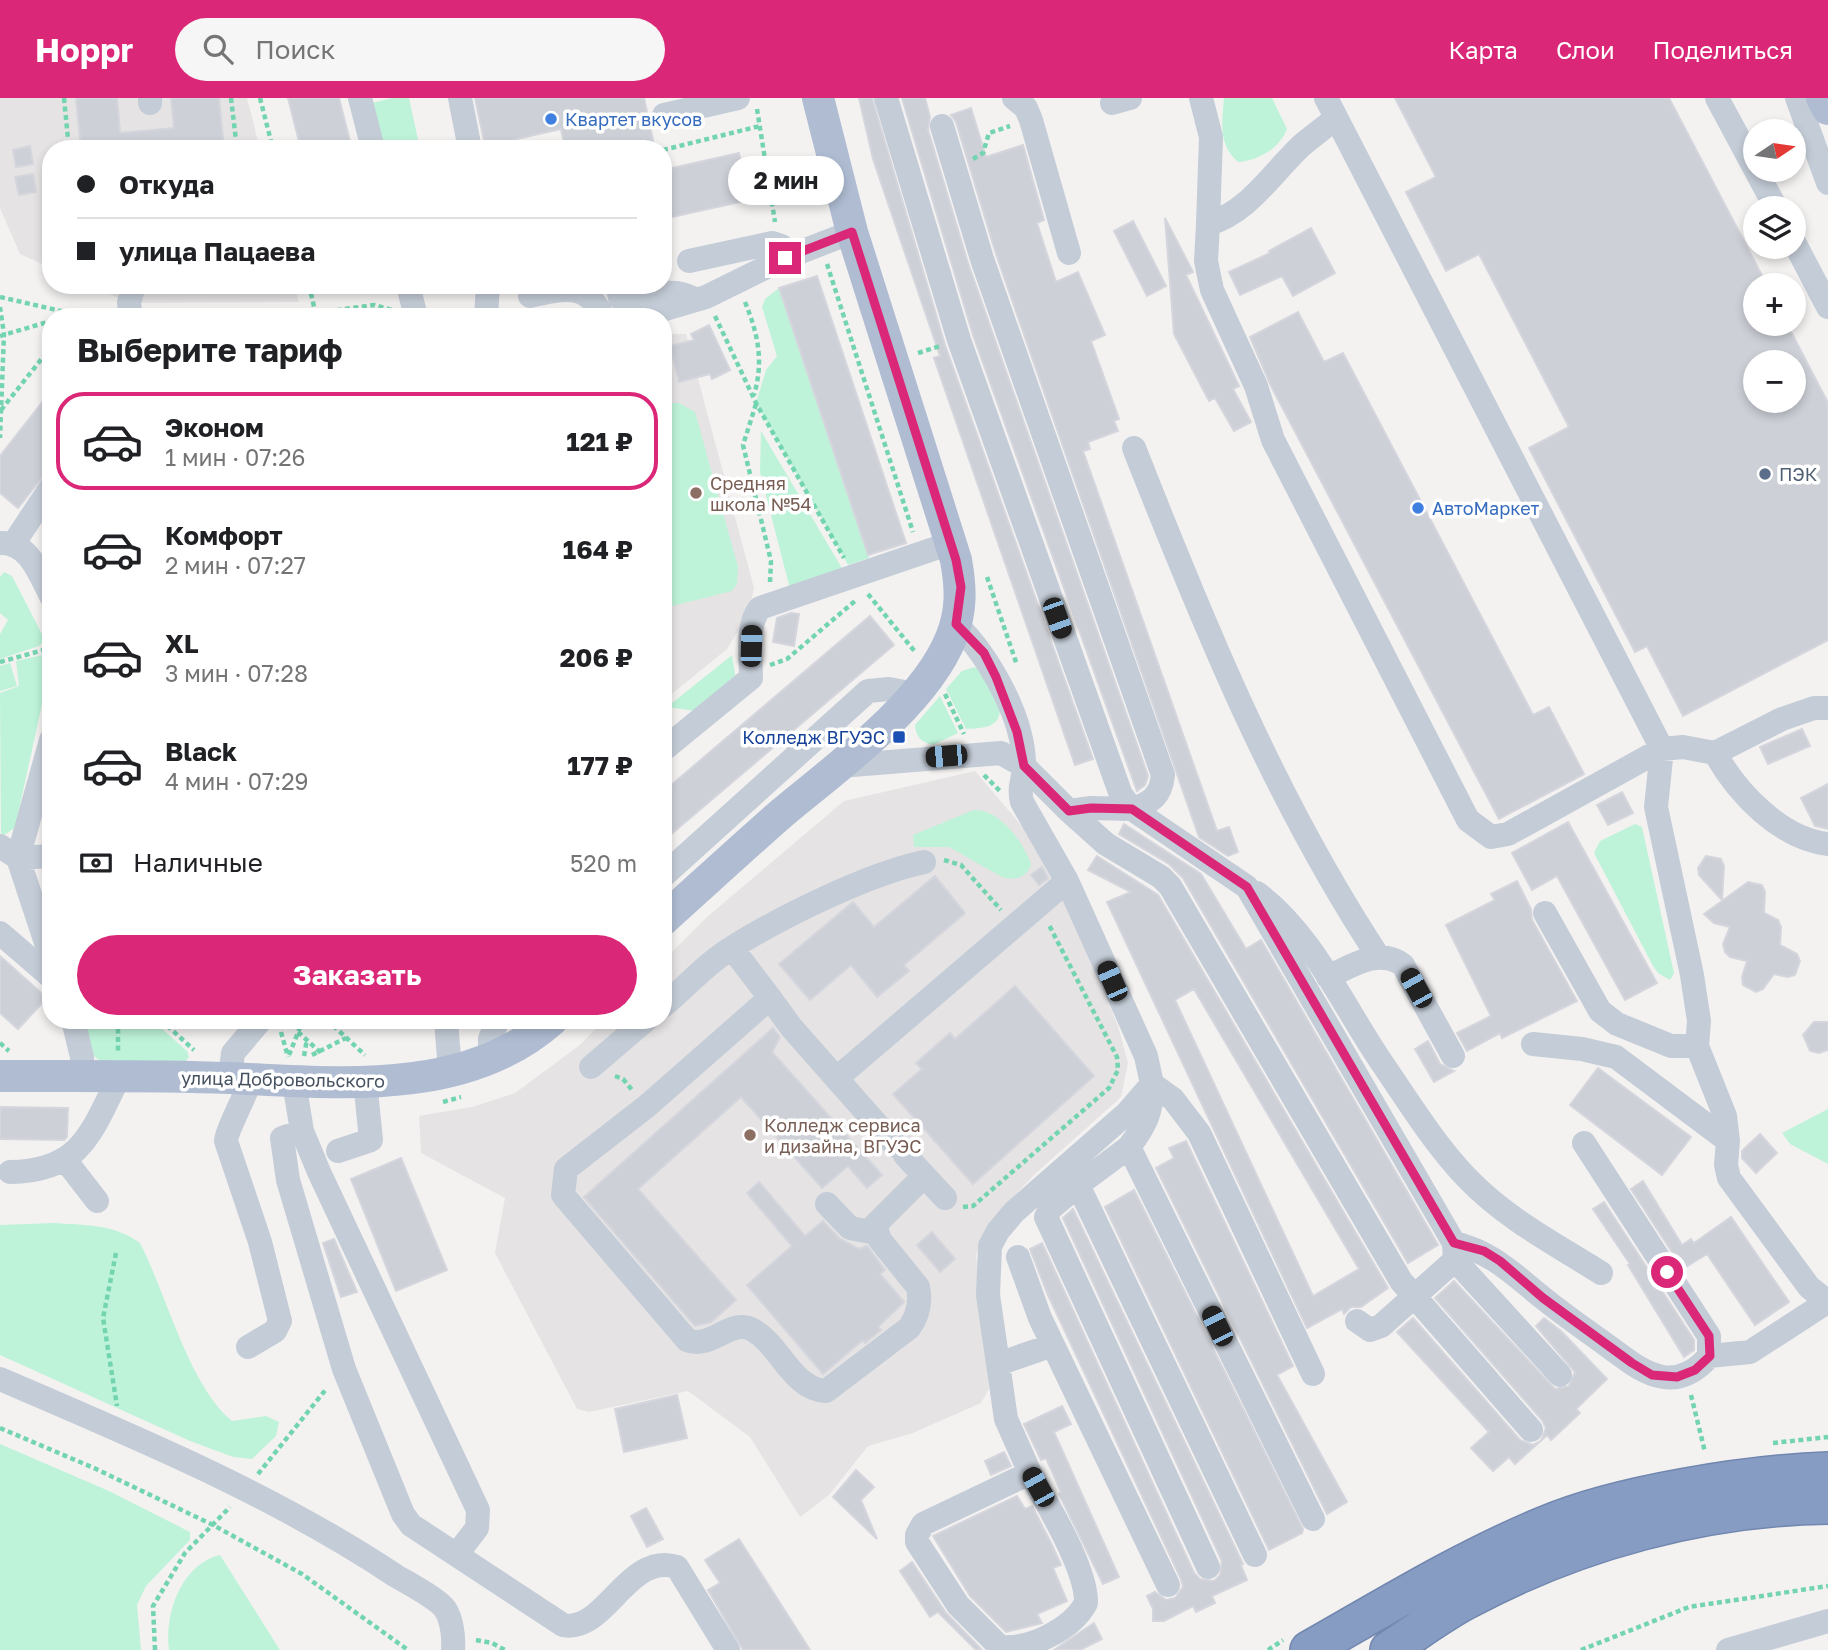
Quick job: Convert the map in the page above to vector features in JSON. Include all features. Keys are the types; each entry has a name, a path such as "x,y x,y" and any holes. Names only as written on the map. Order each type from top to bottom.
{"highway":[{"path":"1309,1650 1449,1571 1545,1525 1627,1500 1712,1484 1828,1471"},
{"path":"1389,1650 1465,1601 1555,1559 1637,1532 1720,1514 1828,1505"}],"main road":[{"path":"672,912 782,813 841,766 915,694 932,674 956,624 961,587 951,543 852,232 818,98"},
{"path":"1822,98 1828,109"},
{"name":"улица Добровольского","path":"0,1076 82,1076 118,1068 240,1079 289,1068 380,1080 450,1071 491,1058 542,1029"}],"street":[{"path":"360,98 371,140"},
{"path":"460,98 468,140"},
{"path":"664,115 738,98"},
{"path":"887,98 959,340 1117,783 1132,809 1247,887 1284,917 1328,977 1381,1062 1467,1177 1510,1215 1601,1273"},
{"path":"1016,98 1031,120 1069,253"},
{"path":"1201,98 1212,137 1206,261 1212,290 1256,386 1267,426 1468,820 1491,836 1508,834 1662,749 1683,747 1715,753 1782,719 1814,708 1828,708"},
{"path":"1717,98 1770,196"},
{"path":"1797,98 1828,183"},
{"path":"1208,224 1225,219 1238,210 1303,145 1331,108 1662,749 1656,807 1692,975 1699,1021 1697,1046 1725,1116 1728,1141 1726,1165 1730,1178 1809,1287 1828,1302 1751,1352 1710,1356 1695,1370 1677,1377 1652,1375 1632,1363 1484,1251 1454,1251 1413,1298 1376,1329 1364,1328 1357,1321"},
{"path":"942,126 1037,418 1163,775 1162,787 1150,804 1132,809 1091,808 1069,811"},
{"path":"689,261 782,251 821,243 852,232"},
{"path":"670,308 701,299 737,282 782,251"},
{"path":"1802,259 1828,307"},
{"path":"672,292 701,299"},
{"path":"530,296 540,294"},
{"path":"585,294 598,308"},
{"path":"619,294 620,298 629,300 656,294"},
{"path":"1134,448 1188,583 1260,748 1378,956"},
{"path":"42,498 7,543 25,550 42,580"},
{"path":"672,743 760,672 752,631 755,614 760,608 951,543"},
{"path":"956,624 984,653 996,677 1017,732 1024,766 1019,790 1022,802 1067,881 1146,1056 1153,1105 1145,1126 1129,1147 1077,1185 1051,1208 1046,1217 1208,1567"},
{"path":"672,868 868,691 889,688 915,694"},
{"path":"841,766 989,752 1009,755 1106,844 1161,877 1170,886 1413,1298 1531,1430"},
{"path":"1715,753 1730,780 1787,831 1811,842 1828,844"},
{"path":"42,764 9,852 42,935"},
{"path":"9,852 42,855"},
{"path":"672,998 732,948 864,882 897,868 924,862"},
{"path":"837,1078 1067,881"},
{"path":"1247,887 1454,1251 1560,1375"},
{"path":"1545,913 1600,1011 1617,1024 1671,1046 1697,1046"},
{"path":"0,933 42,969"},
{"path":"732,948 837,1078 945,1198"},
{"path":"1328,977 1378,956 1392,957 1403,965 1453,1056"},
{"path":"770,998 647,1106 566,1169 563,1195 687,1340 704,1344 738,1326 745,1326 770,1343 802,1382 818,1391 833,1389 909,1328 915,1320 920,1297 918,1287 876,1233 875,1225 924,1176"},
{"path":"75,1029 82,1057 82,1076"},
{"path":"248,1348 275,1331 280,1321 260,1242 226,1141 226,1131 239,1114 240,1079 233,1053 253,1029"},
{"path":"447,1029 450,1071"},
{"path":"491,1058 490,1039 494,1029"},
{"path":"591,1067 635,1029"},
{"path":"1533,1044 1582,1049 1616,1057 1728,1141"},
{"path":"10,1172 37,1171 66,1161 86,1142 118,1068"},
{"path":"289,1068 302,1131 358,1258 478,1510 477,1528 457,1554"},
{"path":"338,1151 371,1140 380,1080"},
{"path":"1030,1473 923,1524 916,1535 931,1569 958,1605 1000,1647 1006,1649 1044,1641 1070,1624 1086,1603 1085,1587 1063,1535 1030,1473 1006,1419 987,1269 990,1246 998,1231 1014,1212 1127,1112 1152,1084"},
{"path":"1152,1084 1174,1099 1199,1133 1313,1374"},
{"path":"302,1131 285,1136 281,1143 288,1180 344,1369 403,1514 411,1525 563,1625 573,1627 585,1624 629,1581 659,1565 677,1567 728,1650"},
{"path":"1584,1143 1709,1336 1710,1356"},
{"path":"1129,1147 1313,1519"},
{"path":"66,1161 97,1201"},
{"path":"1077,1185 1255,1555"},
{"path":"827,1203 850,1228 876,1233"},
{"path":"1018,1256 1053,1345 1168,1586"},
{"path":"998,1364 1053,1345"},
{"path":"0,1379 117,1427 246,1489 363,1555 445,1608 453,1644"},
{"path":"1728,1650 1828,1620"}],"path":[{"path":"64,98 68,140"},
{"path":"232,98 236,140"},
{"path":"260,98 271,140"},
{"path":"755,98 782,251"},
{"path":"672,148 760,127"},
{"path":"953,164 978,157 989,133 998,130"},
{"path":"821,243 920,555"},
{"path":"737,282 760,348 758,381 753,397"},
{"path":"0,297 44,308"},
{"path":"701,299 848,565"},
{"path":"344,308 374,305 385,308"},
{"path":"0,307 0,438"},
{"path":"2,335 42,324"},
{"path":"910,355 959,340"},
{"path":"0,411 42,358"},
{"path":"757,403 749,419 743,452 771,561"},
{"path":"760,672 787,659 866,592"},
{"path":"0,662 42,650"},
{"path":"981,772 1003,794 1022,802"},
{"path":"924,862 947,860 961,865 1016,926"},
{"path":"945,1198 955,1205 972,1206 1109,1088 1118,1070 1117,1057 1039,905"},
{"path":"118,1029 118,1068"},
{"path":"171,1029 198,1053"},
{"path":"282,1029 289,1068"},
{"path":"289,1068 299,1029"},
{"path":"336,1029 380,1080"},
{"path":"298,1032 320,1051 325,1061"},
{"path":"307,1039 303,1059 346,1038"},
{"path":"116,1253 103,1318 117,1389 117,1427"},
{"path":"155,1650 153,1606 185,1553 246,1489 304,1413 344,1369"},
{"path":"1692,1399 1705,1452"},
{"path":"0,1428 94,1468 213,1525 302,1574 408,1650"},
{"path":"1581,1650 1689,1607 1828,1586"},
{"path":"453,1644 492,1643 505,1650"}],"shaded area":[{"path":"0,98 247,98 258,140 42,140 42,264 20,254 0,208"},
{"path":"110,294 297,294 299,302 129,303"},
{"name":"Средняя школа №54","path":"672,334 686,334 754,588 749,613 727,649 672,694"},
{"name":"Колледж сервиса и дизайна, ВГУЭС","path":"975,771 1043,851 1118,1026 1128,1063 1121,1097 1035,1174 1000,1211 982,1236 976,1255 989,1389 981,1403 913,1433 868,1446 829,1495 800,1517 750,1437 688,1391 589,1412 577,1409 495,1253 505,1198 421,1153 419,1116 472,1107 515,1093 580,1045 595,1029 672,1029 672,952 707,917 844,801"}],"green space":[{"path":"392,98 409,98 418,140 380,140 372,103"},
{"path":"1224,98 1272,98 1287,129 1274,148 1253,159 1238,162 1224,141"},
{"path":"779,288 869,558 848,565 756,403 766,370 777,356 762,307 765,299"},
{"path":"672,403 679,403 695,412 738,567 737,584 732,591 672,606"},
{"path":"761,431 843,570 790,589 760,472"},
{"path":"4,572 12,576 42,634 42,643 0,659 0,634 8,620 0,613 0,577"},
{"path":"42,655 42,704 15,828 1,837 0,693 19,686 16,661"},
{"path":"732,655 736,680 696,711 672,708 672,703"},
{"path":"10,663 17,686 0,691 0,666"},
{"path":"974,667 981,670 1000,711 999,717 992,724 983,728 966,729 946,689 962,671"},
{"path":"940,696 958,733 933,745 920,738 915,725"},
{"path":"974,810 993,815 1009,828 1031,864 1027,873 1011,879 1002,877 949,847 914,847 913,835"},
{"path":"1635,824 1642,827 1674,973 1670,980 1658,973 1653,966 1594,853 1600,841"},
{"path":"85,1029 162,1029 187,1051 189,1057 183,1064 100,1061 94,1056"},
{"path":"1828,1109 1828,1164 1790,1144 1782,1133"},
{"path":"53,1223 109,1229 140,1243 191,1362 217,1405 232,1421 266,1416 279,1422 276,1436 252,1459 233,1457 190,1441 0,1355 0,1225"},
{"path":"0,1444 109,1491 190,1532 190,1540 146,1586 137,1605 141,1650 0,1650"},
{"path":"220,1555 280,1650 169,1650 169,1622 178,1593 195,1569 206,1560"}],"building":[{"path":"76,98 117,98 120,133 174,128 171,98 219,98 223,140 80,140"},
{"path":"288,98 339,98 350,140 299,140"},
{"path":"475,98 644,98 653,140 563,140 561,129 512,140 484,140"},
{"path":"859,98 872,98 945,345 1093,759 1075,765 934,358 940,356 873,159"},
{"path":"902,98 925,98 930,117 928,130 968,263 1148,776 1145,785 1137,791 973,335"},
{"path":"1395,98 1669,98 1743,239 1743,259 1753,259 1761,273 1743,273 1743,336 1793,336 1800,350 1743,350 1743,413 1806,413 1806,361 1828,403 1828,640 1683,716 1647,646 1635,652 1529,448 1569,427 1479,254 1446,271 1406,192 1436,177"},
{"path":"971,108 986,157 1023,145 1044,220 1037,223 1056,282 1078,272 1105,335 1091,341 1119,419 1114,421 1118,431 1088,442 1090,449 1083,451 1217,831 1229,827 1238,852 1228,856 1199,837 996,254 956,122 951,115"},
{"path":"30,146 33,164 16,167 13,150"},
{"path":"739,153 749,200 672,217 672,168"},
{"path":"33,174 36,192 19,195 15,177"},
{"path":"1165,218 1193,272 1186,275 1239,386 1233,389 1251,422 1234,431 1215,398 1209,401 1174,334"},
{"path":"1133,221 1166,286 1147,296 1114,231"},
{"path":"1311,228 1335,273 1293,296 1282,276 1240,295 1229,272 1270,253 1269,251"},
{"path":"817,276 906,543 868,555 779,288"},
{"path":"1298,312 1324,362 1343,353 1533,715 1549,707 1584,774 1499,819 1271,386 1250,337"},
{"path":"709,325 730,370 712,379 710,374 679,382 672,346 694,340 691,334"},
{"path":"42,402 42,477 18,508 0,493 0,456"},
{"path":"791,613 799,614 794,646 773,642 777,618"},
{"path":"870,616 894,645 672,833 672,784"},
{"path":"1802,729 1810,746 1768,764 1760,747"},
{"path":"1828,784 1828,829 1815,826 1801,798"},
{"path":"1622,792 1633,813 1608,825 1597,805"},
{"path":"1568,822 1657,983 1625,1000 1557,876 1532,890 1512,853"},
{"path":"1124,824 1201,874 1246,949 1261,940 1438,1245 1408,1263 1183,878 1169,864 1119,834"},
{"path":"1097,856 1158,895 1388,1288 1361,1307 1351,1307 1344,1314 1342,1309 1307,1328 1107,902 1131,892 1088,870","holes":["1194,989 1359,1269 1313,1296 1175,1000"]},
{"path":"1706,856 1721,859 1724,866 1722,900 1699,875 1698,868"},
{"path":"1042,867 1048,878 1039,885 1031,875"},
{"path":"935,876 965,913 904,965 909,971 877,997 851,965 810,1000 779,964 853,902 874,927"},
{"path":"1517,881 1531,909 1532,920 1577,1001 1502,1038 1500,1033 1467,1051 1457,1033 1491,1016 1446,925 1495,900 1491,894"},
{"path":"1748,882 1762,885 1765,892 1764,913 1778,920 1781,927 1780,945 1797,954 1800,961 1795,975 1788,977 1774,974 1763,989 1756,992 1743,985 1742,977 1747,961 1730,957 1725,952 1723,944 1730,927 1714,923 1704,914"},
{"path":"0,956 42,994 42,1003 18,1029 0,1013"},
{"path":"1015,986 1094,1076 973,1184 893,1094 922,1069 916,1063 950,1033 955,1039"},
{"path":"1814,1022 1828,1022 1828,1050 1819,1053 1810,1051 1803,1035"},
{"path":"773,1028 780,1037 772,1052 882,1175 867,1188 848,1166 822,1188 741,1097 638,1189 736,1300 711,1322 695,1326 584,1197"},
{"path":"1428,1041 1440,1064 1454,1071 1434,1082 1415,1049"},
{"path":"1598,1068 1691,1137 1662,1175 1570,1105"},
{"path":"0,1107 68,1108 67,1137 64,1140 0,1139"},
{"path":"1760,1134 1777,1153 1756,1173 1742,1158 1742,1151"},
{"path":"1186,1141 1293,1366 1277,1375 1347,1502 1327,1514 1156,1168 1174,1158 1169,1148"},
{"path":"401,1158 447,1270 396,1291 351,1179"},
{"path":"1643,1181 1682,1245 1691,1239 1694,1243 1731,1217 1789,1302 1755,1325 1707,1254 1683,1269 1631,1189"},
{"path":"759,1182 805,1236 823,1221 840,1239 859,1249 867,1246 885,1270 880,1274 904,1302 878,1327 881,1330 865,1343 863,1340 823,1374 747,1285 792,1246 747,1193"},
{"path":"1134,1190 1303,1529 1302,1533 1269,1550 1105,1207"},
{"path":"1604,1202 1694,1340 1694,1350 1684,1357 1628,1265 1630,1264 1593,1209"},
{"path":"1073,1209 1243,1564 1241,1565 1247,1580 1212,1596 1215,1603 1196,1612 1193,1606 1164,1621 1153,1621 1153,1609 1147,1596 1155,1592 1166,1600 1175,1598 1183,1587 1181,1579 1048,1295 1030,1249 1042,1243 1194,1573 1200,1579 1214,1581 1220,1575 1222,1561 1063,1218"},
{"path":"932,1232 955,1259 940,1272 917,1245"},
{"path":"334,1239 357,1292 341,1297 323,1243"},
{"path":"1454,1281 1555,1389 1569,1386 1575,1372 1536,1326 1544,1318 1561,1331 1607,1379 1576,1409 1580,1413 1551,1440 1547,1435 1541,1440 1546,1428 1542,1420 1435,1298"},
{"path":"1413,1318 1520,1440 1533,1445 1540,1442 1515,1464 1509,1457 1493,1471 1471,1448 1489,1432 1397,1332"},
{"path":"677,1395 687,1438 624,1452 615,1409"},
{"path":"1062,1406 1071,1424 1054,1432 1119,1577 1103,1584 1059,1494 1061,1492 1046,1458 1041,1460 1024,1424"},
{"path":"1004,1452 1011,1466 991,1475 985,1461"},
{"path":"856,1470 874,1487 861,1500 877,1539 833,1497"},
{"path":"1017,1496 1025,1509 1032,1506 1051,1543 1061,1565 1053,1568 1067,1601 1037,1614 1042,1623 1006,1632 970,1596 933,1536"},
{"path":"646,1508 663,1539 647,1547 631,1516"},
{"path":"739,1539 810,1650 743,1650 708,1590 720,1583 705,1560"},
{"path":"912,1562 946,1613 981,1649 976,1650 938,1612 930,1617 900,1571"},
{"path":"1094,1623 1102,1639 1080,1650 1054,1650"}],"place":[{"name":"Квартет вкусов","path":"551,119"},
{"name":"ПЭК","path":"1765,474"},
{"name":"Средняя школа №54","path":"696,493"},
{"name":"АвтоМаркет","path":"1418,508"},
{"name":"Колледж ВГУЭС","path":"899,737"},
{"name":"Колледж сервиса и дизайна, ВГУЭС","path":"750,1135"}],"route":[{"path":"785,258 852,232 956,560 961,587 956,624 984,653 996,677 1017,732 1024,766 1069,811 1077,808 1132,809 1247,887 1454,1243 1484,1251 1500,1261 1543,1298 1632,1363 1652,1375 1665,1378 1677,1377 1702,1365 1710,1356 1711,1345 1709,1336 1667,1272"}]}
